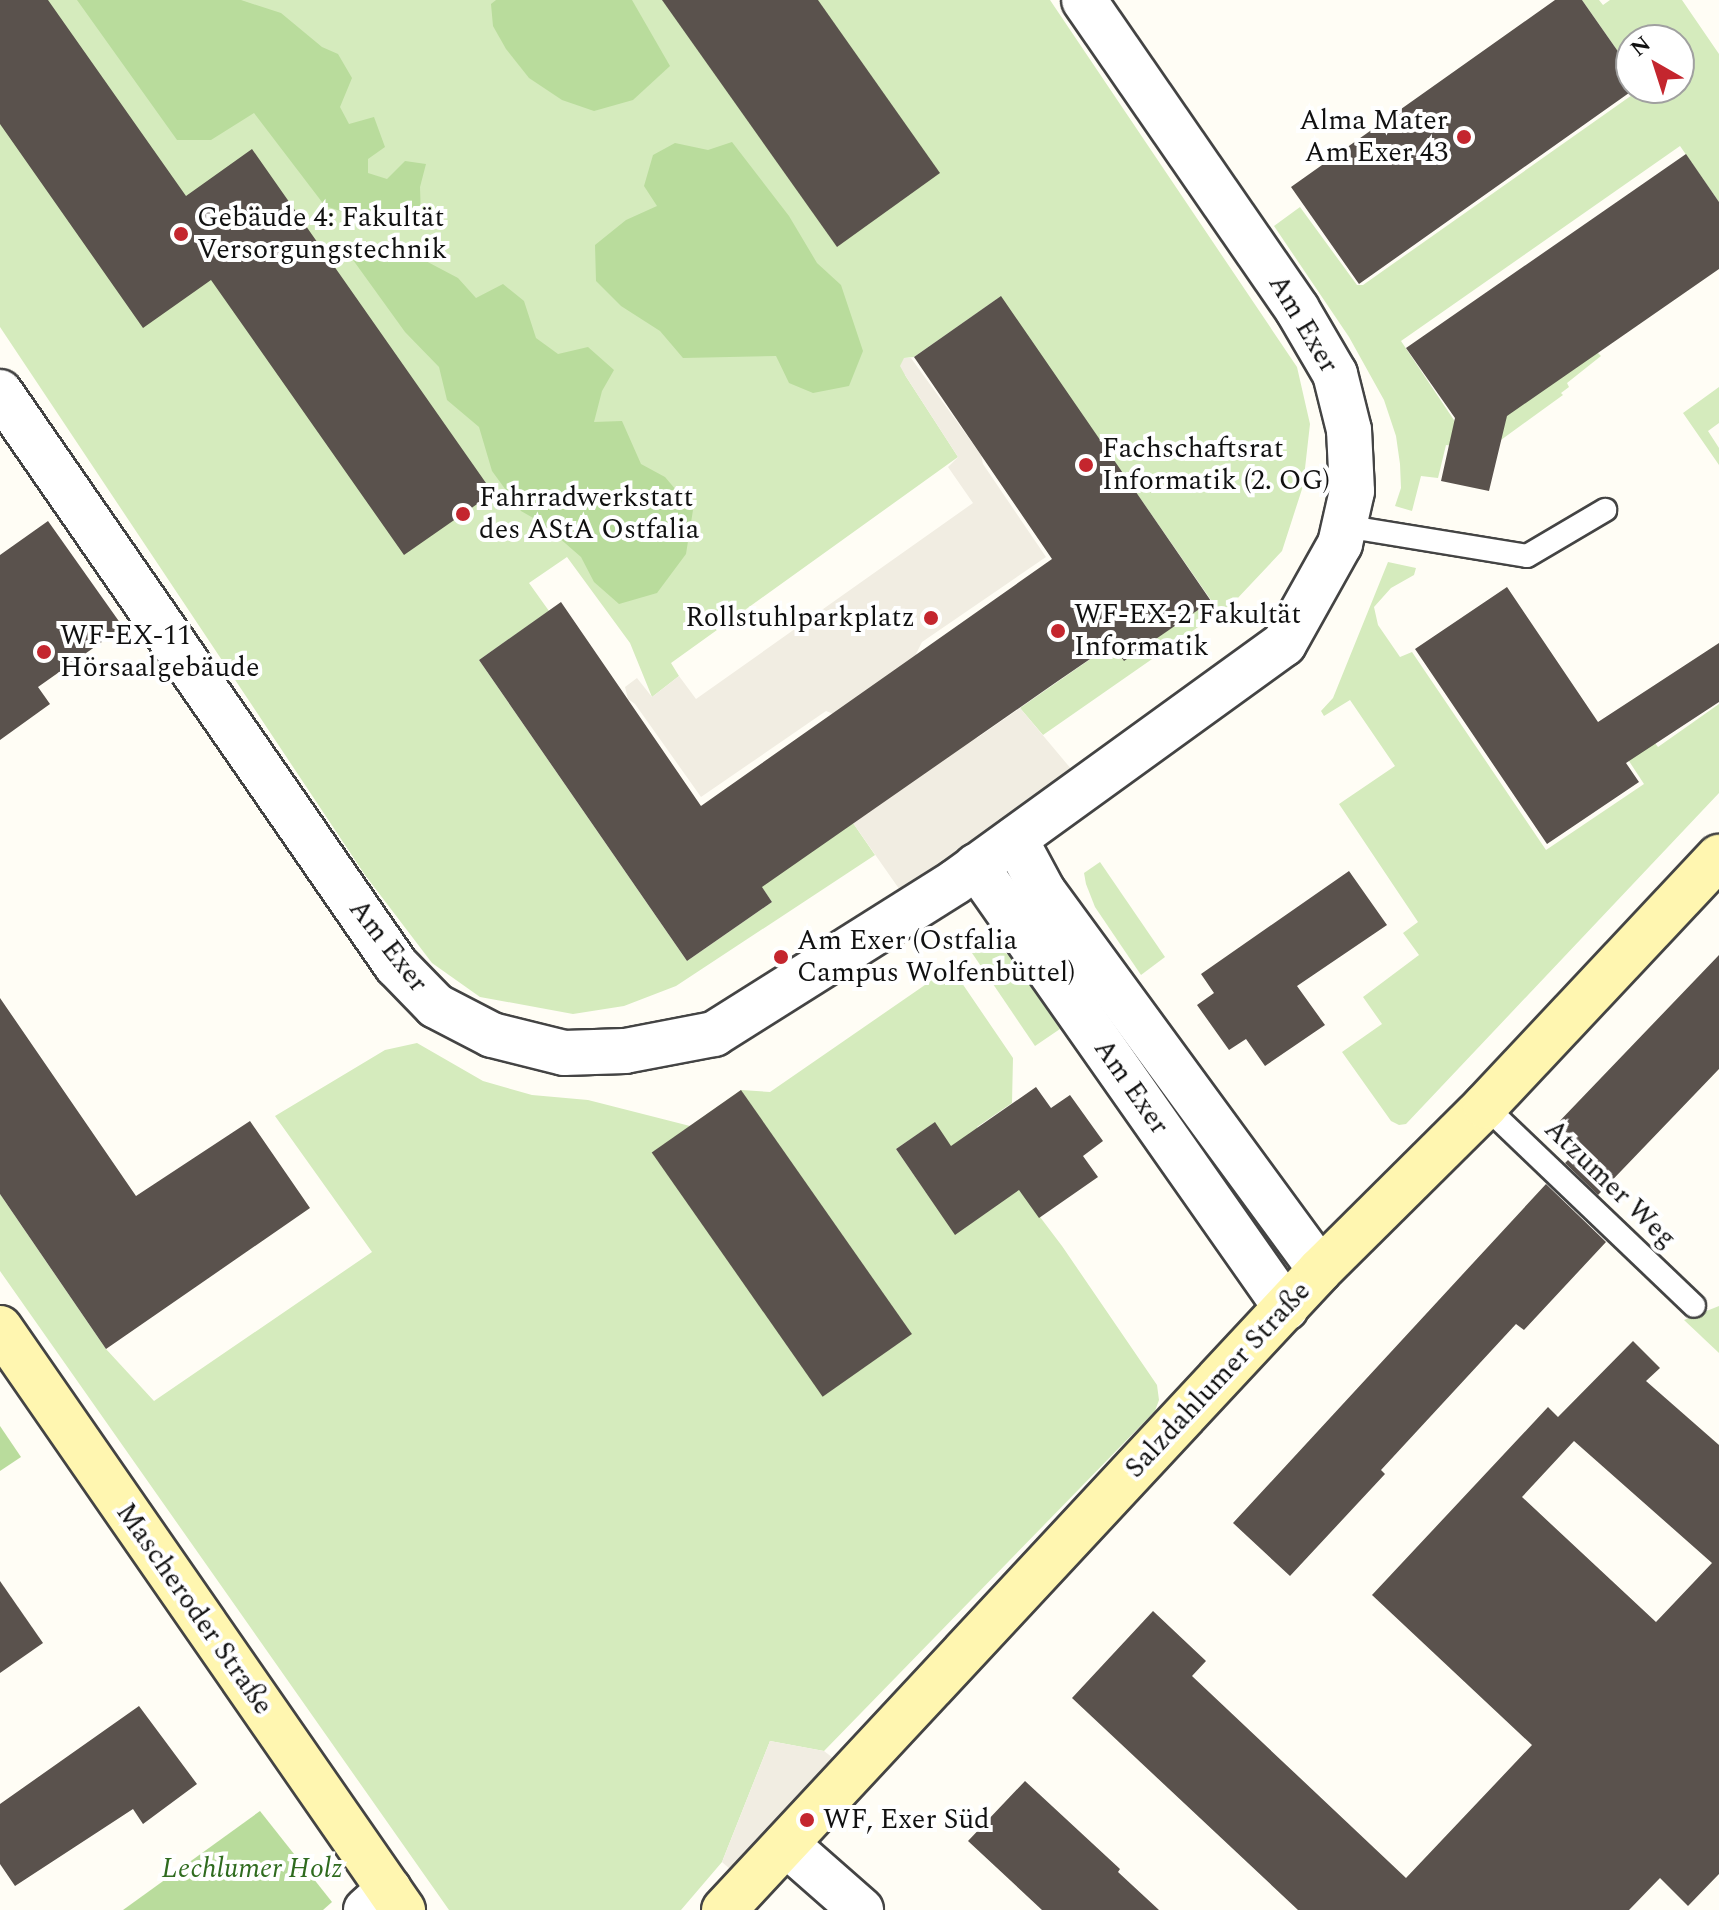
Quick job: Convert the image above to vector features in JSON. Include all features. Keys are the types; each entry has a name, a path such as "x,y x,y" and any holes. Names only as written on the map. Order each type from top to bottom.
{"street":[{"name":"Am Exer","path":"0,392 396,965 436,1006 492,1035 564,1053 625,1051 714,1034 924,903 1284,644 1331,561 1344,526 1352,491 1349,430 1335,374 1297,309 1084,0"},
{"name":"Am Exer","path":"1015,839 1043,891 1320,1270"},
{"name":"Salzdahlumer Straße","path":"724,1910 1320,1270 1485,1106 1719,857"},
{"name":"Am Exer","path":"976,866 1286,1308"},
{"name":"Mascheroder Straße","path":"0,1328 386,1903"},
{"path":"786,1844 861,1910"}],"lane":[{"path":"1344,526 1527,556 1605,510"},
{"name":"Atzumer Weg","path":"1485,1106 1694,1306"}],"green space":[{"path":"0,0 1050,0 1297,367 1310,424 1303,486 1282,551 1234,602 1043,735 1020,708 1112,644 1125,660 1211,600 1000,297 914,357 904,358 905,375 958,457 671,663 679,676 652,697 630,643 567,557 529,583 549,611 479,660 687,961 772,902 761,886 853,823 875,855 676,986 624,1006 573,1014 480,997 432,963 365,875 0,327"},
{"path":"77,0 241,0 281,13 322,47 338,54 352,78 340,107 349,124 374,117 385,147 368,159 368,173 387,179 405,161 426,164 420,187 421,218 392,211 377,223 325,206 254,113 211,140 177,140"},
{"path":"496,0 632,0 670,66 633,100 594,111 562,100 529,78 506,49 493,26 491,4"},
{"path":"1582,0 1599,0 1603,5 1610,0 1682,0 1719,54 1719,202 1680,146 1401,341 1464,435 1594,349 1601,356 1567,383 1569,387 1561,393 1563,395 1494,445 1498,452 1446,445 1438,478 1421,476 1412,511 1395,506 1401,488 1400,464 1396,436 1384,400 1349,337 1274,226 1300,207 1357,285 1363,285 1619,104 1695,104 1695,24 1615,24 1615,47"},
{"path":"732,142 789,216 817,263 841,285 863,351 849,386 813,393 789,383 776,356 683,358 660,331 621,306 596,281 595,245 626,220 657,206 644,186 653,155 675,143 708,150"},
{"path":"348,253 392,260 422,259 458,278 476,298 503,284 524,301 536,338 558,354 588,347 614,370 602,391 594,422 622,421 641,464 665,477 693,510 686,554 657,593 619,604 594,582 581,557 542,523 521,511 492,471 479,427 447,400 439,367 405,332"},
{"path":"1719,387 1719,423 1708,431 1719,448 1719,465 1683,413"},
{"path":"1388,562 1416,568 1414,575 1391,588 1374,607 1378,625 1400,657 1412,652 1546,850 1644,784 1610,732 1635,716 1658,747 1719,704 1719,793 1406,1124 1399,1125 1391,1121 1342,1052 1382,1024 1363,997 1419,955 1403,933 1418,922 1339,804 1395,766 1350,700 1324,716 1321,711 1333,698"},
{"path":"1100,862 1165,957 1141,975 1095,907 1086,884 1084,873"},
{"path":"986,940 1010,956 1060,1029 1035,1046 970,950"},
{"path":"951,967 1013,1058 1012,1103 977,1127 982,1136 964,1165 934,1123 896,1149 955,1234 993,1208 978,1186 1012,1180 1062,1246 1157,1385 1159,1400 1155,1411 824,1751 770,1741 722,1862 681,1910 449,1910 0,1271 0,1194 106,1349 154,1401 372,1252 275,1116 385,1050 417,1043 483,1081 532,1095 588,1100 690,1126 741,1090 770,1092"},
{"path":"1719,1306 1719,1353 1684,1320"},
{"path":"0,1426 21,1457 0,1471"},
{"name":"Lechlumer Holz","path":"260,1811 332,1902 323,1910 123,1910"}],"shaded area":[{"path":"904,358 911,358 981,455 983,464 1046,557 922,642 916,654 977,738 1020,708 1072,770 902,893 853,823 890,797 831,713 826,711 701,797 635,704 628,699 625,687 637,678 652,697 679,676 696,699 973,503 948,467 958,457 900,366"},
{"path":"770,1741 824,1751 842,1765 739,1877 722,1862"}],"building":[{"path":"0,0 48,0 186,196 252,149 493,493 404,555 211,280 143,328 0,124"},
{"path":"662,0 818,0 940,173 837,247"},
{"name":"Alma Mater Am Exer 43","path":"1555,0 1582,0 1615,47 1615,103 1359,284 1291,187"},
{"path":"1686,154 1719,202 1719,269 1507,416 1489,491 1441,481 1455,418 1406,348"},
{"name":"WF-EX-2 Fakultät Informatik","path":"1001,296 1211,601 1124,661 1112,644 1055,683 762,887 772,902 687,961 479,660 561,602 701,806 1052,559 914,357"},
{"name":"WF-EX-11 Hörsaalgebäude","path":"48,521 123,627 38,687 50,704 0,740 0,555"},
{"path":"1507,587 1598,722 1719,643 1719,702 1626,763 1639,782 1547,844 1415,649"},
{"path":"1349,871 1387,925 1297,986 1325,1025 1265,1066 1246,1039 1229,1050 1197,1005 1214,993 1201,974"},
{"path":"1719,955 1719,1069 1598,1195 1565,1163 1577,1151 1553,1128"},
{"path":"0,998 136,1196 250,1121 310,1208 106,1349 0,1194"},
{"path":"1036,1087 1051,1108 1070,1095 1103,1141 1083,1156 1098,1177 1039,1218 1019,1190 955,1235 896,1149 935,1122 951,1146"},
{"path":"741,1090 912,1334 823,1397 652,1153"},
{"path":"1546,1184 1606,1242 1524,1330 1516,1324 1381,1470 1385,1474 1290,1576 1233,1523"},
{"path":"1633,1341 1660,1368 1646,1381 1719,1445 1719,1874 1688,1906 1660,1878 1629,1910 1298,1910 1072,1698 1153,1611 1206,1661 1192,1676 1406,1878 1532,1745 1372,1595 1548,1407 1558,1417","holes":["1574,1441 1712,1563 1656,1622 1522,1497"]},
{"path":"0,1581 43,1643 0,1673"},
{"path":"139,1706 197,1784 143,1824 133,1809 15,1886 0,1864 0,1804"},
{"path":"1025,1781 1120,1869 1118,1872 1159,1910 1042,1910 968,1841"}],"place":[{"name":"Alma Mater Am Exer 43","path":"1464,137"},
{"name":"Gebäude 4: Fakultät Versorgungstechnik","path":"181,234"},
{"name":"Fachschaftsrat Informatik (2. OG)","path":"1086,465"},
{"name":"Fahrradwerkstatt des AStA Ostfalia","path":"463,514"},
{"name":"Rollstuhlparkplatz","path":"931,618"},
{"name":"WF-EX-2 Fakultät Informatik","path":"1058,631"},
{"name":"WF-EX-11 Hörsaalgebäude","path":"44,652"},
{"name":"Am Exer (Ostfalia Campus Wolfenbüttel)","path":"781,957"},
{"name":"WF, Exer Süd","path":"807,1820"}]}
